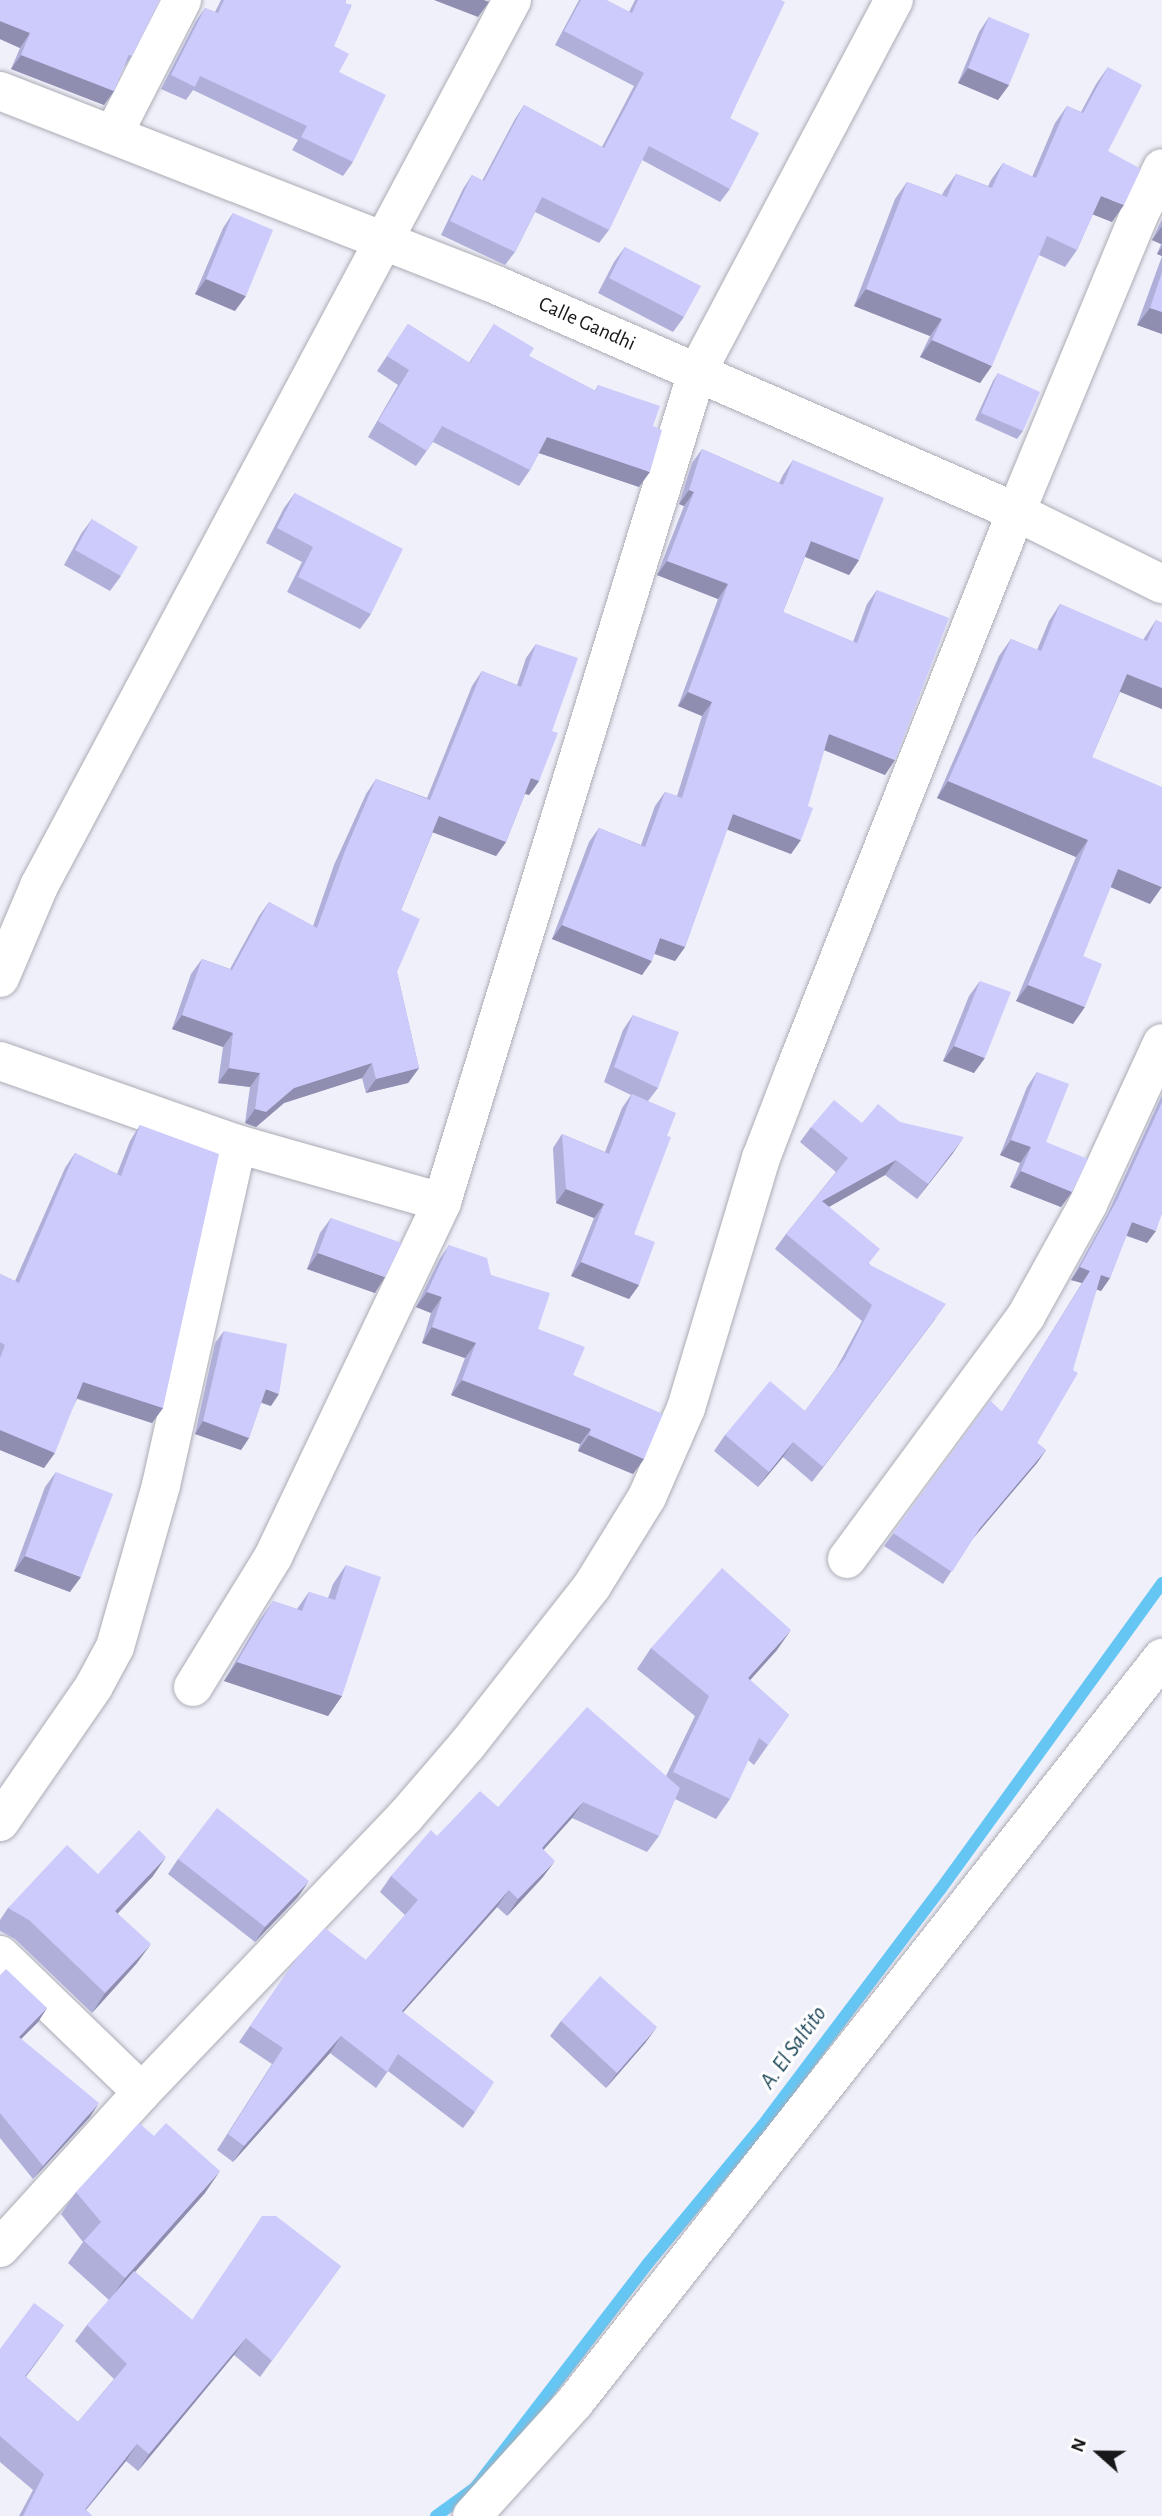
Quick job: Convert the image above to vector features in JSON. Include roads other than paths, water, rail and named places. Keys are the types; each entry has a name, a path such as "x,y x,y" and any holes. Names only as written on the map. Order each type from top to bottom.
{"street":[{"path":"113,135 181,0"},
{"path":"0,978 39,886 382,239 512,0"},
{"path":"193,1687 273,1557 442,1202 697,372 894,0"},
{"name":"Calle Gandhi","path":"0,91 494,284 1016,512 1162,584"},
{"path":"0,2248 142,2092 405,1817 458,1756 592,1586 647,1497 686,1408 761,1158 1016,512 1139,215 1162,168"},
{"path":"847,1559 1026,1317 1088,1204 1162,1043"},
{"path":"0,1061 237,1144 442,1202"},
{"path":"0,1822 94,1686 115,1647 161,1485 237,1144"},
{"path":"472,2516 575,2402 1162,1658"},
{"path":"0,1955 142,2092"}],"waterway":[{"name":"A. El Saltito","path":"436,2516 475,2488 649,2262 762,2126 940,1890 1162,1583"}]}
